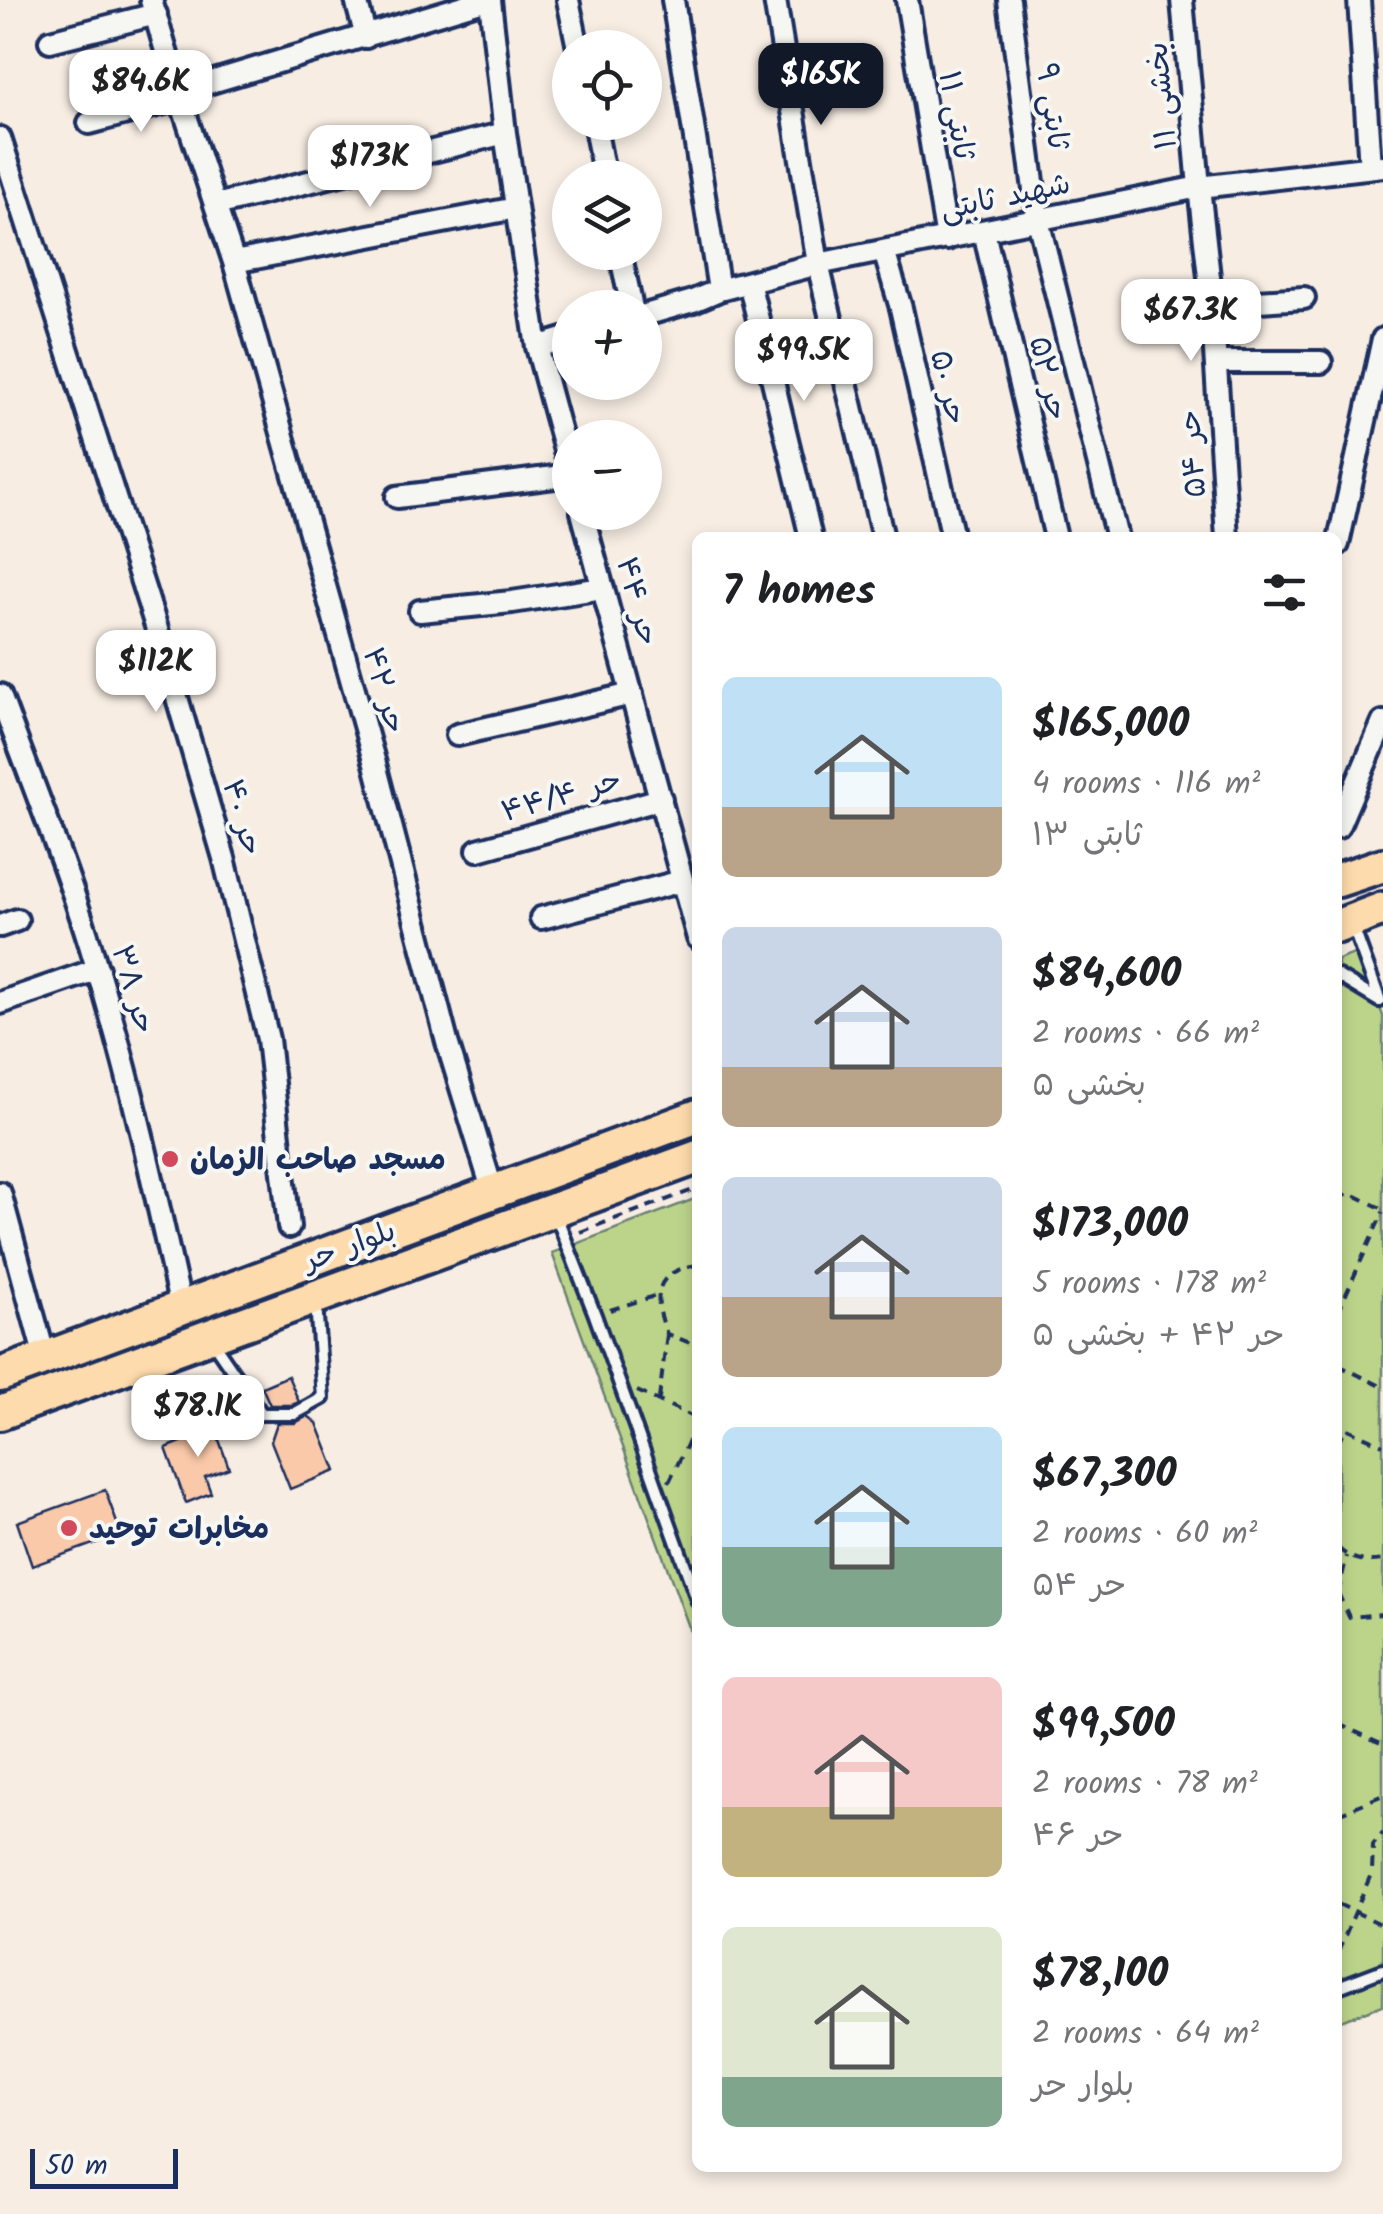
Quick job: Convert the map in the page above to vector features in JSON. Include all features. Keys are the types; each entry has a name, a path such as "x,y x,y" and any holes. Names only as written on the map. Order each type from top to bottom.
{"main road":[{"path":"1342,879 1383,865"},
{"path":"1344,924 1383,910"},
{"name":"بلوار حر","path":"0,1375 692,1118"},
{"name":"بلوار حر","path":"0,1413 316,1297 559,1224 692,1160"}],"street":[{"path":"356,0 366,37"},
{"path":"90,123 487,0 537,347 556,420"},
{"path":"568,0 574,30"},
{"path":"672,0 718,290"},
{"path":"775,0 818,264 882,532"},
{"name":"ثابتی ۱۱","path":"907,0 947,239"},
{"name":"ثابتی ۹","path":"1009,0 1038,220 1116,532"},
{"name":"بخشی ۱۱","path":"1182,0 1199,187"},
{"path":"1360,0 1376,167"},
{"path":"50,41 154,4"},
{"name":"حر ۴۲","path":"154,4 179,95 234,262 375,764 447,1042 493,1192"},
{"path":"216,205 505,133"},
{"name":"حر ۴۰","path":"0,138 156,626 224,858 268,1039 289,1227"},
{"name":"شهید ثابتی","path":"662,310 718,290 818,264 1199,187 1376,167"},
{"name":"حر ۵۴","path":"1199,187 1212,299 1227,532"},
{"path":"234,262 516,208"},
{"name":"حر ۵۲","path":"984,232 1055,532"},
{"name":"حر ۵۰","path":"884,252 901,308 952,532"},
{"path":"749,282 810,532"},
{"path":"1137,306 1212,299 1304,298"},
{"path":"1341,532 1383,338"},
{"path":"537,347 552,342"},
{"path":"1216,362 1322,362"},
{"path":"397,496 552,474"},
{"name":"حر ۴۴","path":"587,530 692,916"},
{"path":"420,612 603,588"},
{"path":"457,735 632,694"},
{"name":"حر ۳۸","path":"0,696 98,969 148,1156 181,1308"},
{"path":"1342,818 1383,722"},
{"name":"حر ۴۴/۴","path":"478,850 661,799"},
{"path":"541,918 682,880"},
{"path":"0,1002 98,969"},
{"path":"0,1193 45,1358"}],"lane":[{"path":"1342,978 1380,1001 1344,924"},
{"path":"559,1224 692,1585"},
{"path":"209,1336 262,1414 294,1414 323,1398 316,1297"},
{"path":"1342,1985 1383,1970"}],"path":[{"path":"559,1224 692,1192"},
{"path":"1342,1195 1352,1194 1383,1210 1342,1303"},
{"path":"659,1401 667,1334 659,1313 658,1295 662,1281 679,1268 692,1266"},
{"path":"594,1315 658,1295"},
{"path":"667,1334 692,1344"},
{"path":"1342,1368 1383,1387"},
{"path":"619,1383 692,1418"},
{"path":"1342,1434 1345,1428 1383,1445"},
{"path":"661,1500 692,1434"},
{"path":"1342,1552 1358,1560 1383,1560"},
{"path":"1342,1574 1346,1556"},
{"path":"1342,1602 1348,1616 1383,1614"},
{"path":"1342,1726 1383,1744"},
{"path":"1342,1812 1383,1795"},
{"path":"1342,1943 1372,1872 1373,1844 1383,1833"},
{"path":"1342,1906 1383,1925"}],"green space":[{"path":"1359,952 1383,1016 1383,2005 1342,2020 1342,958"},
{"path":"692,1200 692,1635 552,1253"}],"building":[{"path":"288,1376 299,1402 270,1405 262,1387"},
{"path":"308,1416 317,1423 336,1471 290,1489 271,1441 277,1423 295,1423"},
{"path":"212,1420 229,1468 205,1477 211,1493 186,1503 166,1448 191,1438 188,1429"},
{"name":"مخابرات توحید","path":"105,1490 121,1534 32,1566 17,1522"}],"place":[{"name":"مسجد صاحب الزمان","path":"170,1159"},
{"name":"مخابرات توحید","path":"69,1528"}]}
